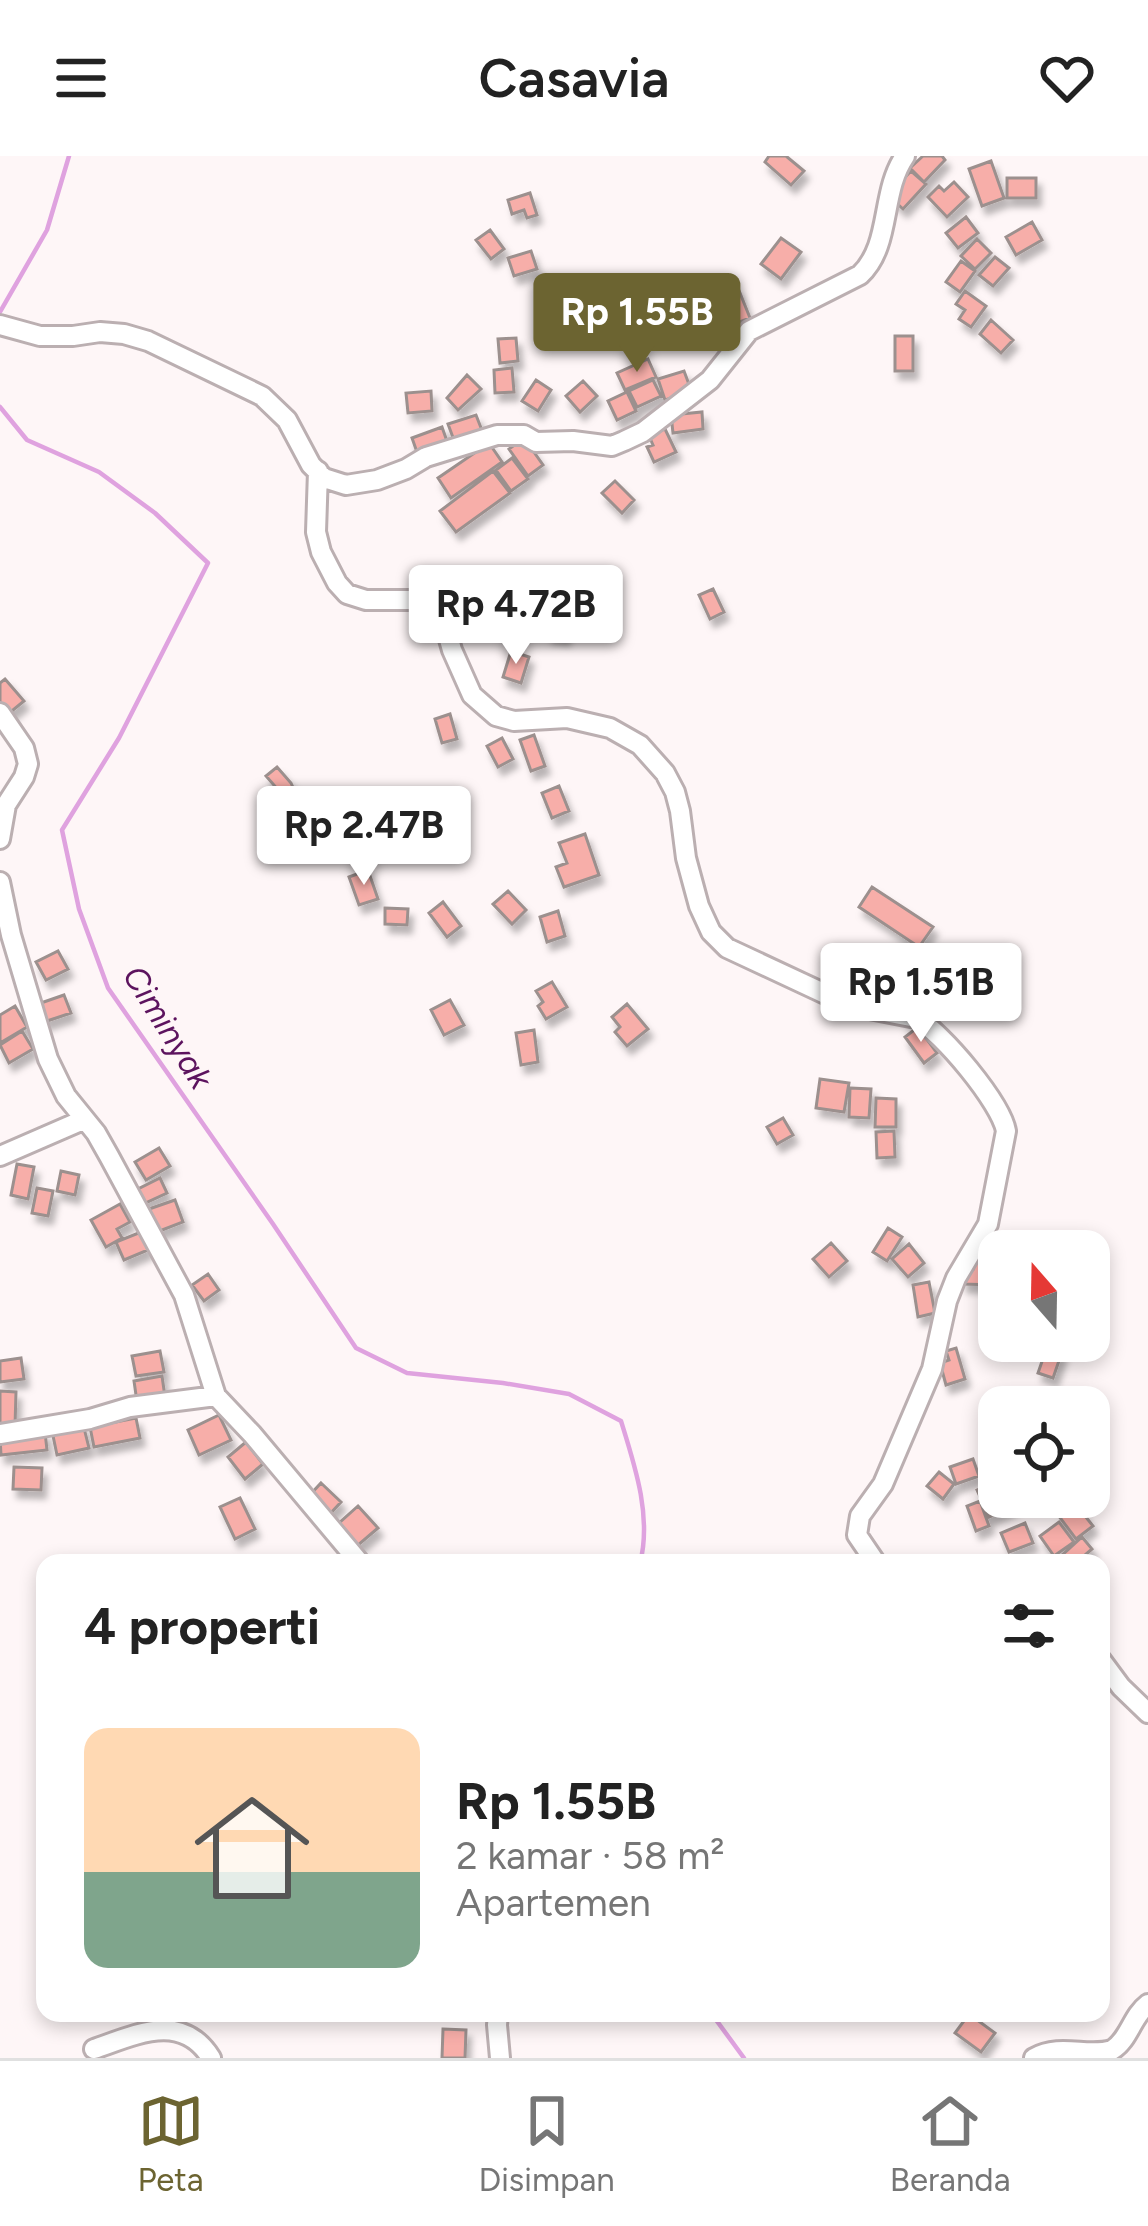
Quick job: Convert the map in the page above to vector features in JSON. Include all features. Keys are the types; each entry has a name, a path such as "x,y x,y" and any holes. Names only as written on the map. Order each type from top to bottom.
{"street":[{"path":"7,327 40,336 100,332 148,341 262,396 280,410 304,454 333,482 377,480 426,457 497,436 612,446 643,433 710,380 749,331 860,275 873,263 890,188 905,156"},
{"path":"318,471 316,532 321,552 346,594 433,605 443,618 472,695 496,716 514,721 567,718 610,728 640,745 675,792 686,857 711,932 727,948 849,1004 926,1023 970,1070 1004,1120 1006,1131 988,1224 946,1301 932,1369 901,1443 883,1484 860,1516 857,1535 870,1554"},
{"path":"0,713 24,748 28,764 6,805 0,839"},
{"path":"0,882 48,1059 66,1096 109,1156 184,1295 216,1396 352,1554"},
{"path":"0,1156 83,1120"},
{"path":"0,1434 90,1419 130,1407 216,1396"},
{"path":"1110,1672 1148,1713"},
{"path":"1034,2058 1058,2050 1096,2055 1115,2049 1136,2014 1148,2004"},
{"path":"498,2022 500,2058"},
{"path":"94,2049 147,2031 174,2029 203,2045 211,2058"}],"building":[{"path":"769,156 786,156 804,171 791,185 765,162"},
{"path":"923,156 945,160 924,182 910,168"},
{"path":"991,161 1004,198 982,206 969,169"},
{"path":"911,171 926,184 903,209 891,198 892,191"},
{"path":"1007,178 1036,178 1036,198 1007,198"},
{"path":"954,182 968,197 947,217 928,197 939,186 944,191"},
{"path":"530,193 537,215 527,218 524,210 512,214 508,200"},
{"path":"966,217 978,233 958,248 946,233"},
{"path":"1032,222 1042,240 1016,255 1006,237"},
{"path":"490,230 504,249 491,259 476,240"},
{"path":"781,238 801,252 781,279 761,264"},
{"path":"977,239 991,253 975,269 961,256"},
{"path":"531,251 537,269 514,276 508,258"},
{"path":"995,257 1009,268 993,286 979,275"},
{"path":"961,261 975,271 960,292 946,282"},
{"path":"738,288 750,318 737,323 729,301 735,299 732,290"},
{"path":"965,291 986,306 971,327 959,319 965,310 956,304"},
{"path":"991,320 1013,340 1001,353 980,334"},
{"path":"895,336 913,336 913,371 895,371"},
{"path":"516,338 518,361 500,363 498,339"},
{"path":"648,359 656,377 625,390 617,373"},
{"path":"512,368 514,392 495,393 494,370"},
{"path":"684,371 688,393 665,400 658,379"},
{"path":"467,375 481,389 458,410 447,398"},
{"path":"536,380 551,390 538,411 522,401"},
{"path":"653,380 661,396 637,407 629,391"},
{"path":"583,381 597,396 580,412 566,396"},
{"path":"431,391 432,411 408,413 406,393"},
{"path":"627,392 636,411 617,420 608,401"},
{"path":"702,412 703,429 673,433 671,415"},
{"path":"476,415 483,433 455,443 448,424"},
{"path":"442,427 448,444 418,455 412,438"},
{"path":"665,429 676,452 654,462 647,447 653,445 649,436"},
{"path":"524,438 543,465 528,476 509,449"},
{"path":"489,443 502,462 451,498 438,478"},
{"path":"512,458 528,479 511,491 496,470"},
{"path":"493,471 510,493 456,532 440,511"},
{"path":"615,481 634,500 622,513 602,493"},
{"path":"713,589 724,612 710,619 699,595"},
{"path":"551,606 568,608 565,637 548,635"},
{"path":"511,651 529,657 521,683 503,677"},
{"path":"5,679 24,701 7,715 0,707 0,683"},
{"path":"450,714 457,739 442,743 435,719"},
{"path":"534,735 545,766 531,771 520,740"},
{"path":"502,738 513,759 498,767 487,746"},
{"path":"277,767 291,783 307,819 294,825 280,792 266,776"},
{"path":"559,786 569,811 552,818 542,793"},
{"path":"585,834 599,875 564,887 556,867 567,863 559,843"},
{"path":"368,870 378,899 359,905 349,877"},
{"path":"872,887 933,927 919,947 859,907"},
{"path":"508,891 526,910 512,924 493,904"},
{"path":"443,902 461,926 447,937 429,913"},
{"path":"385,908 408,909 407,925 385,924"},
{"path":"558,911 565,936 547,942 540,917"},
{"path":"58,951 68,969 46,980 36,962"},
{"path":"552,982 567,1007 546,1019 536,991"},
{"path":"64,995 71,1013 44,1022 38,1004"},
{"path":"450,1000 464,1025 444,1035 431,1010"},
{"path":"627,1004 648,1029 627,1046 615,1032 620,1027 612,1017"},
{"path":"15,1006 27,1027 0,1043 0,1015"},
{"path":"918,1027 937,1053 924,1063 905,1037"},
{"path":"534,1030 538,1062 521,1065 516,1033"},
{"path":"22,1031 33,1049 9,1063 0,1045"},
{"path":"820,1079 849,1083 844,1112 816,1108"},
{"path":"850,1088 871,1089 869,1118 849,1117"},
{"path":"876,1098 896,1099 896,1127 875,1127"},
{"path":"783,1118 793,1135 777,1144 767,1127"},
{"path":"894,1131 895,1157 877,1158 876,1132"},
{"path":"159,1148 170,1166 146,1180 135,1162"},
{"path":"17,1164 34,1167 28,1199 11,1195"},
{"path":"61,1171 79,1175 75,1195 57,1191"},
{"path":"160,1178 167,1193 141,1205 134,1191"},
{"path":"37,1188 53,1191 48,1216 32,1213"},
{"path":"175,1200 183,1222 157,1232 149,1209"},
{"path":"120,1204 130,1222 117,1229 122,1238 106,1247 91,1220"},
{"path":"888,1228 902,1237 887,1261 873,1252"},
{"path":"141,1232 148,1250 124,1260 116,1242"},
{"path":"831,1243 847,1261 829,1277 813,1259"},
{"path":"909,1244 924,1263 908,1277 892,1259"},
{"path":"978,1262 978,1284 963,1284 963,1269 973,1269"},
{"path":"208,1274 219,1290 204,1301 192,1285"},
{"path":"929,1282 935,1313 918,1317 913,1285"},
{"path":"956,1348 965,1379 946,1385 940,1363 949,1360 946,1351"},
{"path":"160,1351 164,1372 136,1376 132,1356"},
{"path":"21,1358 24,1379 0,1382 0,1361"},
{"path":"1042,1362 1059,1362 1053,1378 1038,1373"},
{"path":"162,1376 165,1397 137,1402 134,1381"},
{"path":"0,1391 16,1392 15,1426 0,1426"},
{"path":"219,1415 231,1440 199,1455 188,1430"},
{"path":"136,1418 140,1438 94,1447 90,1427"},
{"path":"83,1424 89,1448 57,1455 52,1431"},
{"path":"45,1432 47,1450 1,1455 0,1437"},
{"path":"246,1442 263,1464 245,1479 228,1457"},
{"path":"973,1459 978,1476 956,1484 950,1467"},
{"path":"14,1467 42,1468 41,1490 13,1489"},
{"path":"939,1472 954,1484 943,1499 927,1486"},
{"path":"321,1483 341,1502 328,1516 308,1497"},
{"path":"240,1498 255,1529 235,1539 220,1507"},
{"path":"978,1502 978,1518 986,1518 989,1526 976,1531 967,1506"},
{"path":"358,1506 378,1528 357,1546 338,1524"},
{"path":"1060,1518 1087,1518 1093,1526 1076,1539"},
{"path":"1059,1522 1074,1542 1053,1554 1040,1536"},
{"path":"1025,1523 1033,1543 1009,1552 1001,1533"},
{"path":"1082,1537 1092,1549 1086,1554 1063,1554"},
{"path":"963,2022 980,2022 995,2033 981,2052 955,2033"},
{"path":"443,2029 466,2030 465,2058 442,2058"}],"waterway":[{"name":"Ciminyak","path":"0,312 47,230 69,156"},
{"name":"Ciminyak","path":"0,407 27,440 99,472 155,513 208,563 119,738 62,830 79,909 108,988 356,1348 407,1373 569,1394 621,1421 643,1510 642,1554"},
{"name":"Ciminyak","path":"718,2022 744,2058"}]}
